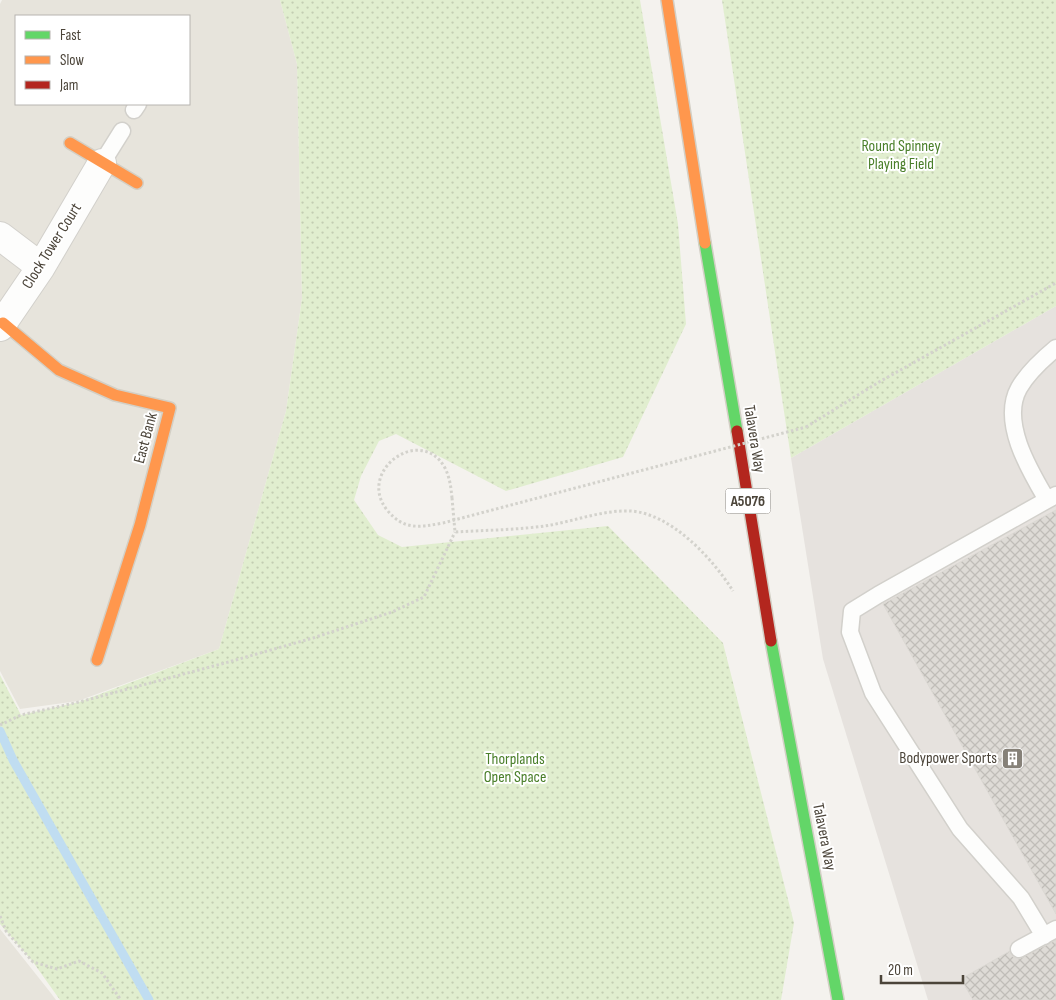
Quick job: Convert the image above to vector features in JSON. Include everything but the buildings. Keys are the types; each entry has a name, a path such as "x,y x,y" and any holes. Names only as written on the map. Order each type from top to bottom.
{"main road":[{"name":"Talavera Way","path":"667,0 690,152 780,692 838,1000"},
{"path":"70,142 137,183"},
{"name":"East Bank","path":"2,325 60,370 115,395 170,408 140,525 97,660"}],"street":[{"name":"Clock Tower Court","path":"2,325 41,267 102,163"},
{"path":"0,236 41,267"}],"lane":[{"path":"102,163 122,131"},
{"path":"1019,949 1050,933 960,829 874,692 850,632 852,611 1051,498 1018,446 1012,409 1019,388 1044,358 1056,348"}],"path":[{"path":"0,725 21,715 79,702 313,638 392,612 424,597 456,532 452,498 450,481 445,468 437,457 427,452 418,450 407,452 399,456 384,469 380,478 379,490 383,504 392,516 404,525 418,528 443,523 806,427 879,382 1056,283"},
{"path":"456,532 549,525 610,512 632,511 651,516 689,539 706,554 720,571 737,599"},
{"path":"0,916 6,932 34,962 57,970 79,961 102,973 121,1000"}],"shaded area":[{"path":"2,0 280,0 297,64 302,298 286,411 219,649 78,701 20,709 0,671 0,4"},
{"path":"1056,306 1056,1000 928,1000 823,659 791,458"},
{"path":"0,929 50,992 56,1000 0,1000"}],"green space":[{"name":"Thorplands Open Space","path":"280,0 640,0 678,224 686,324 623,457 506,491 396,434 379,441 361,476 354,500 378,535 402,547 608,526 723,643 794,923 781,1000 60,1000 33,962 0,924 0,675 21,715 79,702 219,649 286,411 302,298 297,64"},
{"name":"Round Spinney Playing Field","path":"722,0 1056,0 1056,306 791,458"}],"waterway":[{"path":"0,731 13,760 149,1000"}],"traffic: fast":[{"path":"705,243 737,431"},
{"path":"771,641 838,1000"}],"traffic: slow":[{"path":"667,0 705,243"},
{"path":"70,143 137,183"},
{"path":"3,323 59,370 115,395 170,408 140,525 97,660"}],"traffic: jam":[{"path":"737,431 771,641"}],"place":[{"name":"Bodypower Sports","path":"1013,758"}]}
